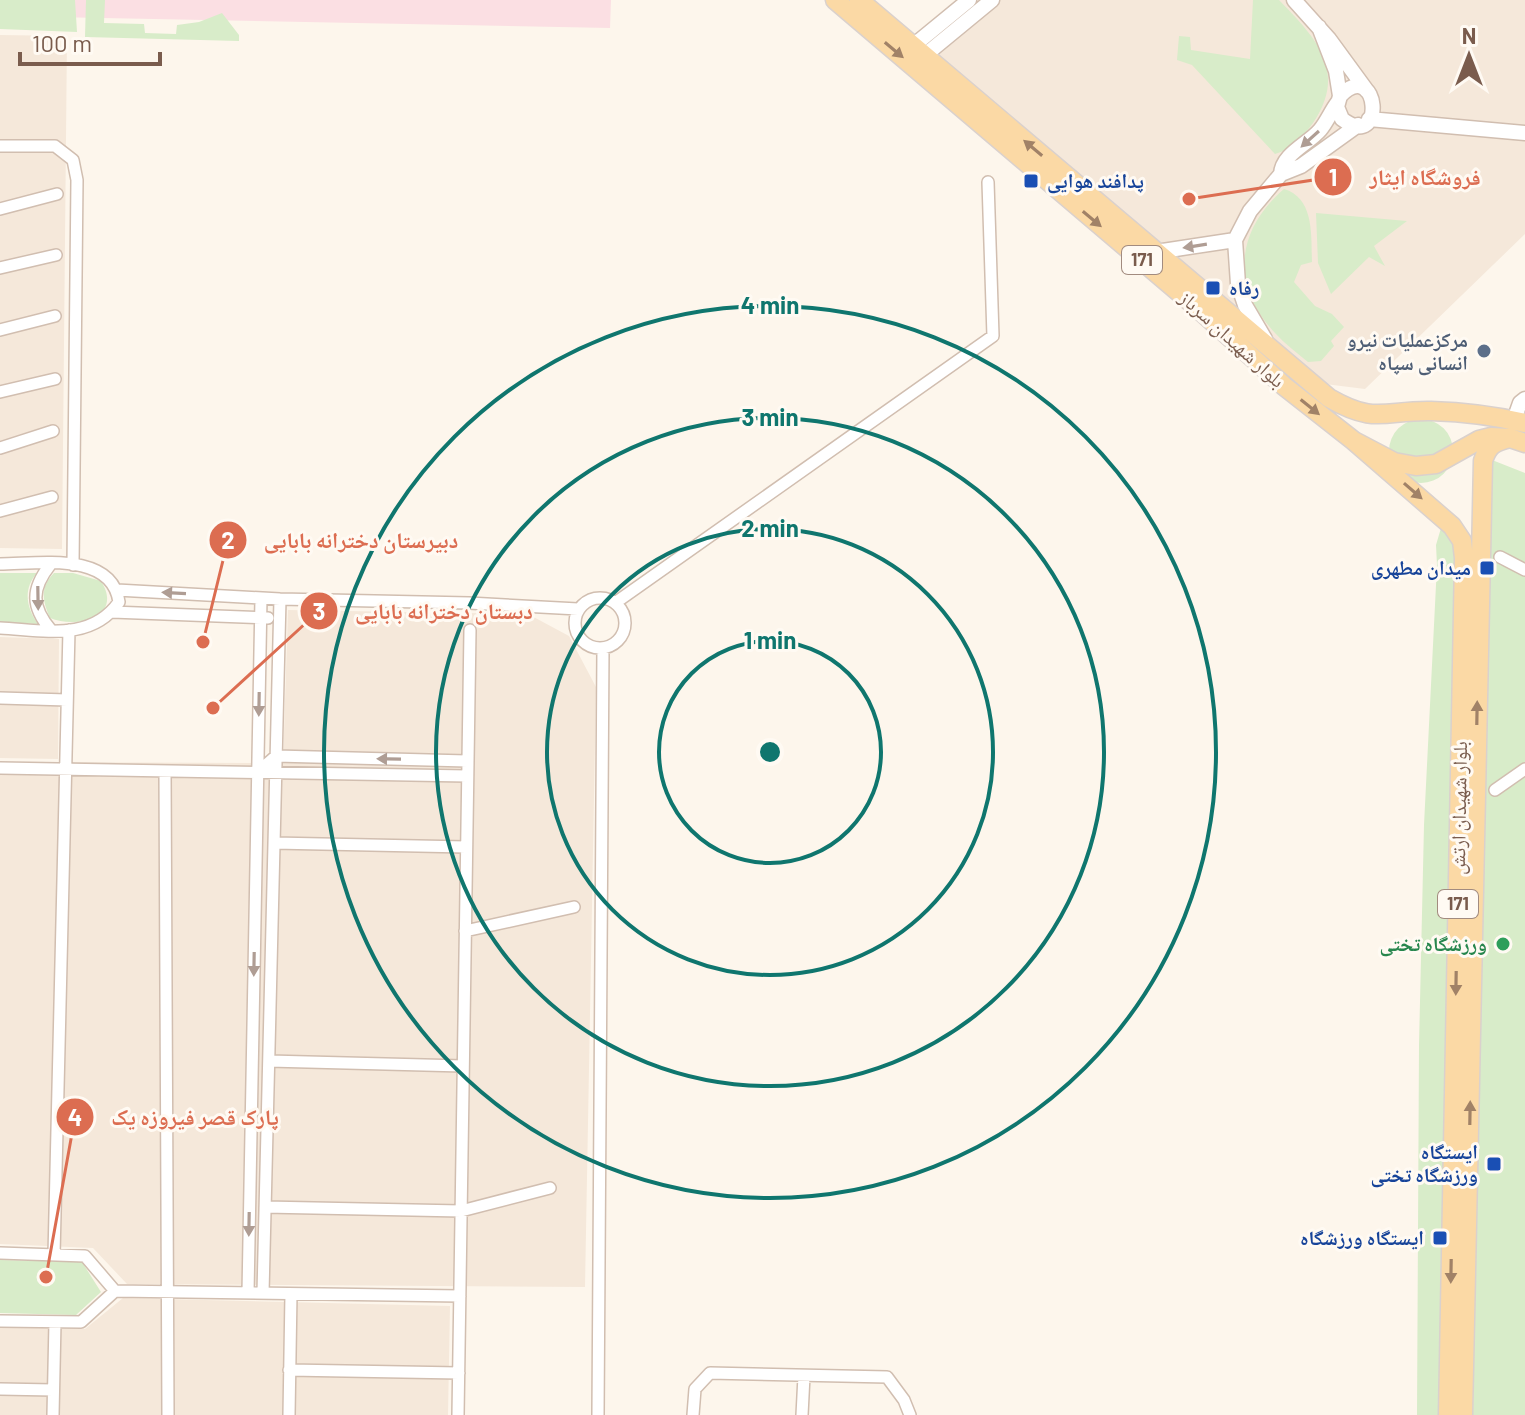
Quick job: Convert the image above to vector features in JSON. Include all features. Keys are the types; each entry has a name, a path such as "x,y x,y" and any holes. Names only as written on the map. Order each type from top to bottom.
{"main road":[{"name":"بلوار شهیدان سرباز","path":"835,0 1186,298 1284,386 1354,441 1394,462 1416,466 1436,464 1479,440 1518,431"},
{"name":"بلوار شهیدان سرباز","path":"859,0 1329,398 1350,410 1379,416 1429,411 1518,431"},
{"name":"بلوار شهیدان ارتش","path":"1463,1415 1483,461 1487,450 1495,442 1518,431"},
{"name":"بلوار شهیدان ارتش","path":"1354,441 1452,526 1462,541 1464,558 1448,1415"}],"street":[{"path":"919,51 969,0"},
{"path":"919,51 992,0"},
{"path":"1294,0 1319,27 1370,94 1383,107 1409,123"},
{"path":"1319,27 1332,58 1342,119 1525,133"},
{"path":"1275,353 1245,305 1238,284 1235,240 1250,211 1281,174 1301,166 1364,122 1375,108 1370,94 1362,88 1350,89 1339,99 1318,133 1286,160 1281,174"},
{"path":"0,146 55,146 73,160 77,180 73,565"},
{"path":"615,603 993,336 988,182"},
{"path":"0,209 57,194"},
{"path":"1156,252 1235,240"},
{"path":"0,268 56,255"},
{"path":"0,330 55,316"},
{"path":"0,392 55,379"},
{"path":"1518,431 1520,403 1525,399"},
{"path":"0,448 53,431"},
{"path":"0,511 52,497"},
{"path":"1500,557 1525,570"},
{"path":"0,564 88,566 100,571 117,590 119,602 103,621 88,628 0,628"},
{"path":"50,565 37,585 36,594 40,617 51,630"},
{"path":"117,590 578,609 600,597 615,603 625,617 623,634 611,646 595,648 581,640 574,625 578,609"},
{"path":"248,1293 261,598"},
{"path":"263,1293 280,599"},
{"path":"112,612 279,618"},
{"path":"54,1255 69,630"},
{"path":"458,1415 470,630"},
{"path":"598,1415 603,648"},
{"path":"0,698 67,700"},
{"path":"258,772 276,756 467,761"},
{"path":"0,768 467,776"},
{"path":"1495,790 1525,769"},
{"path":"165,771 168,1415"},
{"path":"274,843 466,847"},
{"path":"465,931 574,907"},
{"path":"269,1061 463,1066"},
{"path":"265,1207 461,1211 550,1188"},
{"path":"0,1253 85,1256 115,1291"},
{"path":"0,1321 81,1322 115,1291 460,1296"},
{"path":"289,1415 291,1294"},
{"path":"53,1415 55,1322"},
{"path":"289,1370 459,1373"},
{"path":"693,1415 695,1389 710,1373 887,1377 904,1400 910,1415"},
{"path":"802,1415 804,1376"},
{"path":"0,1389 53,1390"}],"shaded area":[{"path":"0,0 611,0 610,28 0,16"},
{"path":"999,0 1525,0 1525,234 1365,389 1325,384 935,56"},
{"path":"0,35 67,36 62,549 0,548"},
{"path":"288,610 528,614 569,636 596,687 585,1287 127,1284 93,1248 0,1244 0,762 283,763"},
{"path":"0,637 59,639 58,759 0,758"},
{"path":"123,1298 450,1306 448,1415 0,1415 0,1327 85,1329"}],"green space":[{"path":"0,0 75,0 77,32 0,29"},
{"path":"86,0 105,0 104,23 144,24 145,33 176,34 177,25 199,22 222,13 239,35 239,41 85,37"},
{"path":"1253,0 1279,0 1315,42 1327,71 1328,87 1313,123 1291,146 1275,154 1192,65 1177,60 1179,36 1190,37 1191,50 1250,59"},
{"path":"1284,189 1301,201 1311,230 1312,262 1301,265 1294,282 1315,306 1332,314 1344,327 1331,341 1334,346 1321,361 1308,362 1275,333 1260,315 1245,277 1248,240 1268,205"},
{"path":"1316,213 1407,221 1374,246 1385,266 1369,257 1331,294 1318,263"},
{"path":"1421,419 1433,421 1444,428 1451,439 1451,463 1444,474 1433,481 1421,483 1409,481 1398,474 1391,463 1389,451 1391,439 1398,428 1409,421"},
{"name":"ورزشگاه تختی","path":"1487,458 1525,473 1525,1415 1473,1415"},
{"path":"1441,528 1458,544 1460,566 1447,952 1439,1415 1417,1415 1424,825 1436,545"},
{"path":"0,573 37,573 30,585 28,598 38,624 0,622"},
{"path":"54,573 73,573 101,581 107,593 107,604 94,617 84,621 50,618 44,594 46,583"},
{"path":"0,1260 82,1262 101,1292 76,1315 0,1313"}],"place":[{"name":"پدافند هوایی","path":"1031,181"},
{"name":"فروشگاه ایثار","path":"1189,199"},
{"name":"رفاه","path":"1213,288"},
{"name":"مرکزعملیات نیرو انسانی سپاه","path":"1484,351"},
{"name":"میدان مطهری","path":"1487,568"},
{"name":"دبیرستان دخترانه بابایی","path":"203,642"},
{"name":"دبستان دخترانه بابایی","path":"213,708"},
{"name":"ورزشگاه تختی","path":"1503,944"},
{"name":"ایستگاه ورزشگاه تختی","path":"1494,1164"},
{"name":"ایستگاه ورزشگاه","path":"1440,1238"},
{"name":"پارک قصر فیروزه یک","path":"46,1277"}]}
